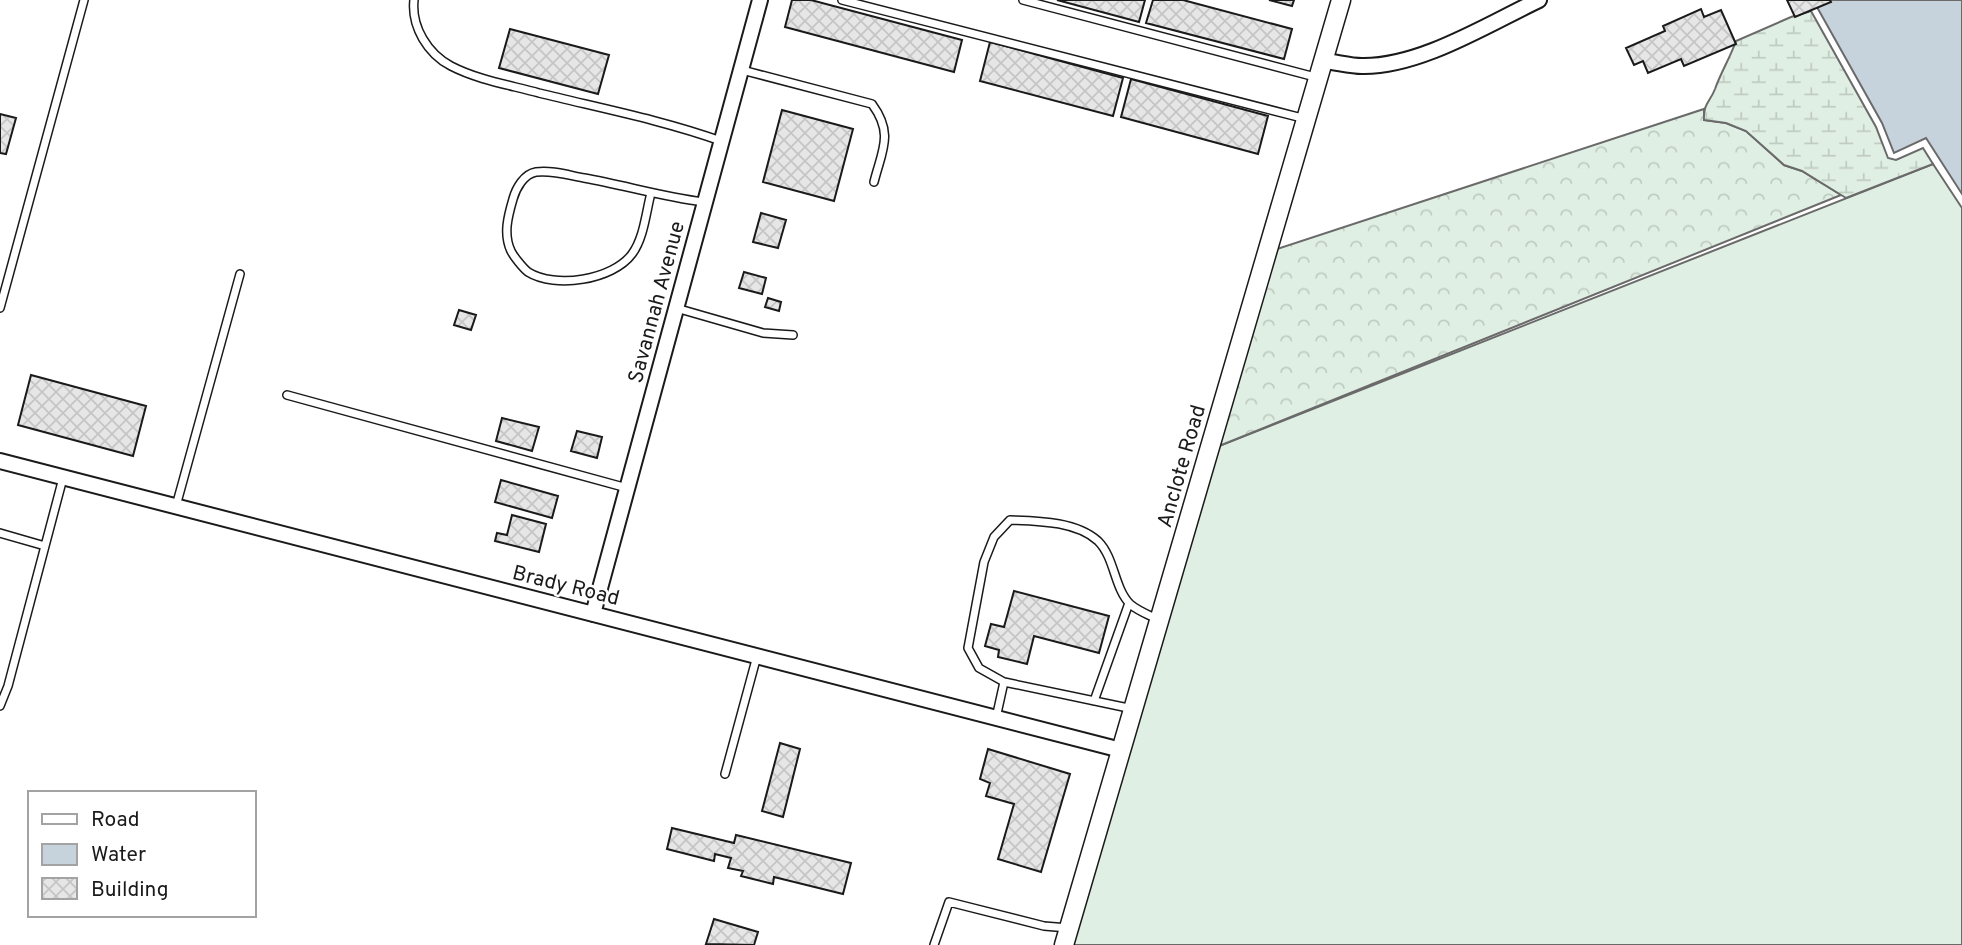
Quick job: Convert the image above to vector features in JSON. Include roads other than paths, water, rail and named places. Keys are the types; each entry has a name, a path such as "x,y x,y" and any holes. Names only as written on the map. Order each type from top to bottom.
{"street":[{"name":"Savannah Avenue","path":"593,614 760,0"},
{"name":"Anclote Road","path":"1066,937 1341,0"},
{"path":"1322,69 1401,61 1444,46 1539,0"},
{"name":"Brady Road","path":"0,461 1121,750"}],"lane":[{"path":"0,308 84,0"},
{"path":"414,0 413,9 424,43 450,65 491,81 655,120 722,141"},
{"path":"842,0 1307,120"},
{"path":"1024,0 1322,69"},
{"path":"741,69 872,104 882,118 886,134 874,183"},
{"path":"651,193 637,246 624,263 604,275 572,280 548,278 528,272 511,251 506,232 515,191 533,172 552,172 705,202"},
{"path":"176,506 240,274"},
{"path":"676,308 763,333 793,335"},
{"path":"287,395 628,488"},
{"path":"0,706 8,686 63,478"},
{"path":"1133,709 1003,682 978,668 968,648 984,562 994,537 1010,520 1045,522 1081,530 1098,542 1129,603 1159,620"},
{"path":"0,533 45,546"},
{"path":"1094,701 1129,603"},
{"path":"725,774 757,656"},
{"path":"996,718 1003,682"},
{"path":"934,945 949,902 1044,926 1066,937"}],"water":[{"path":"1813,0 1962,0 1962,194 1926,138 1894,153 1882,123"}]}
